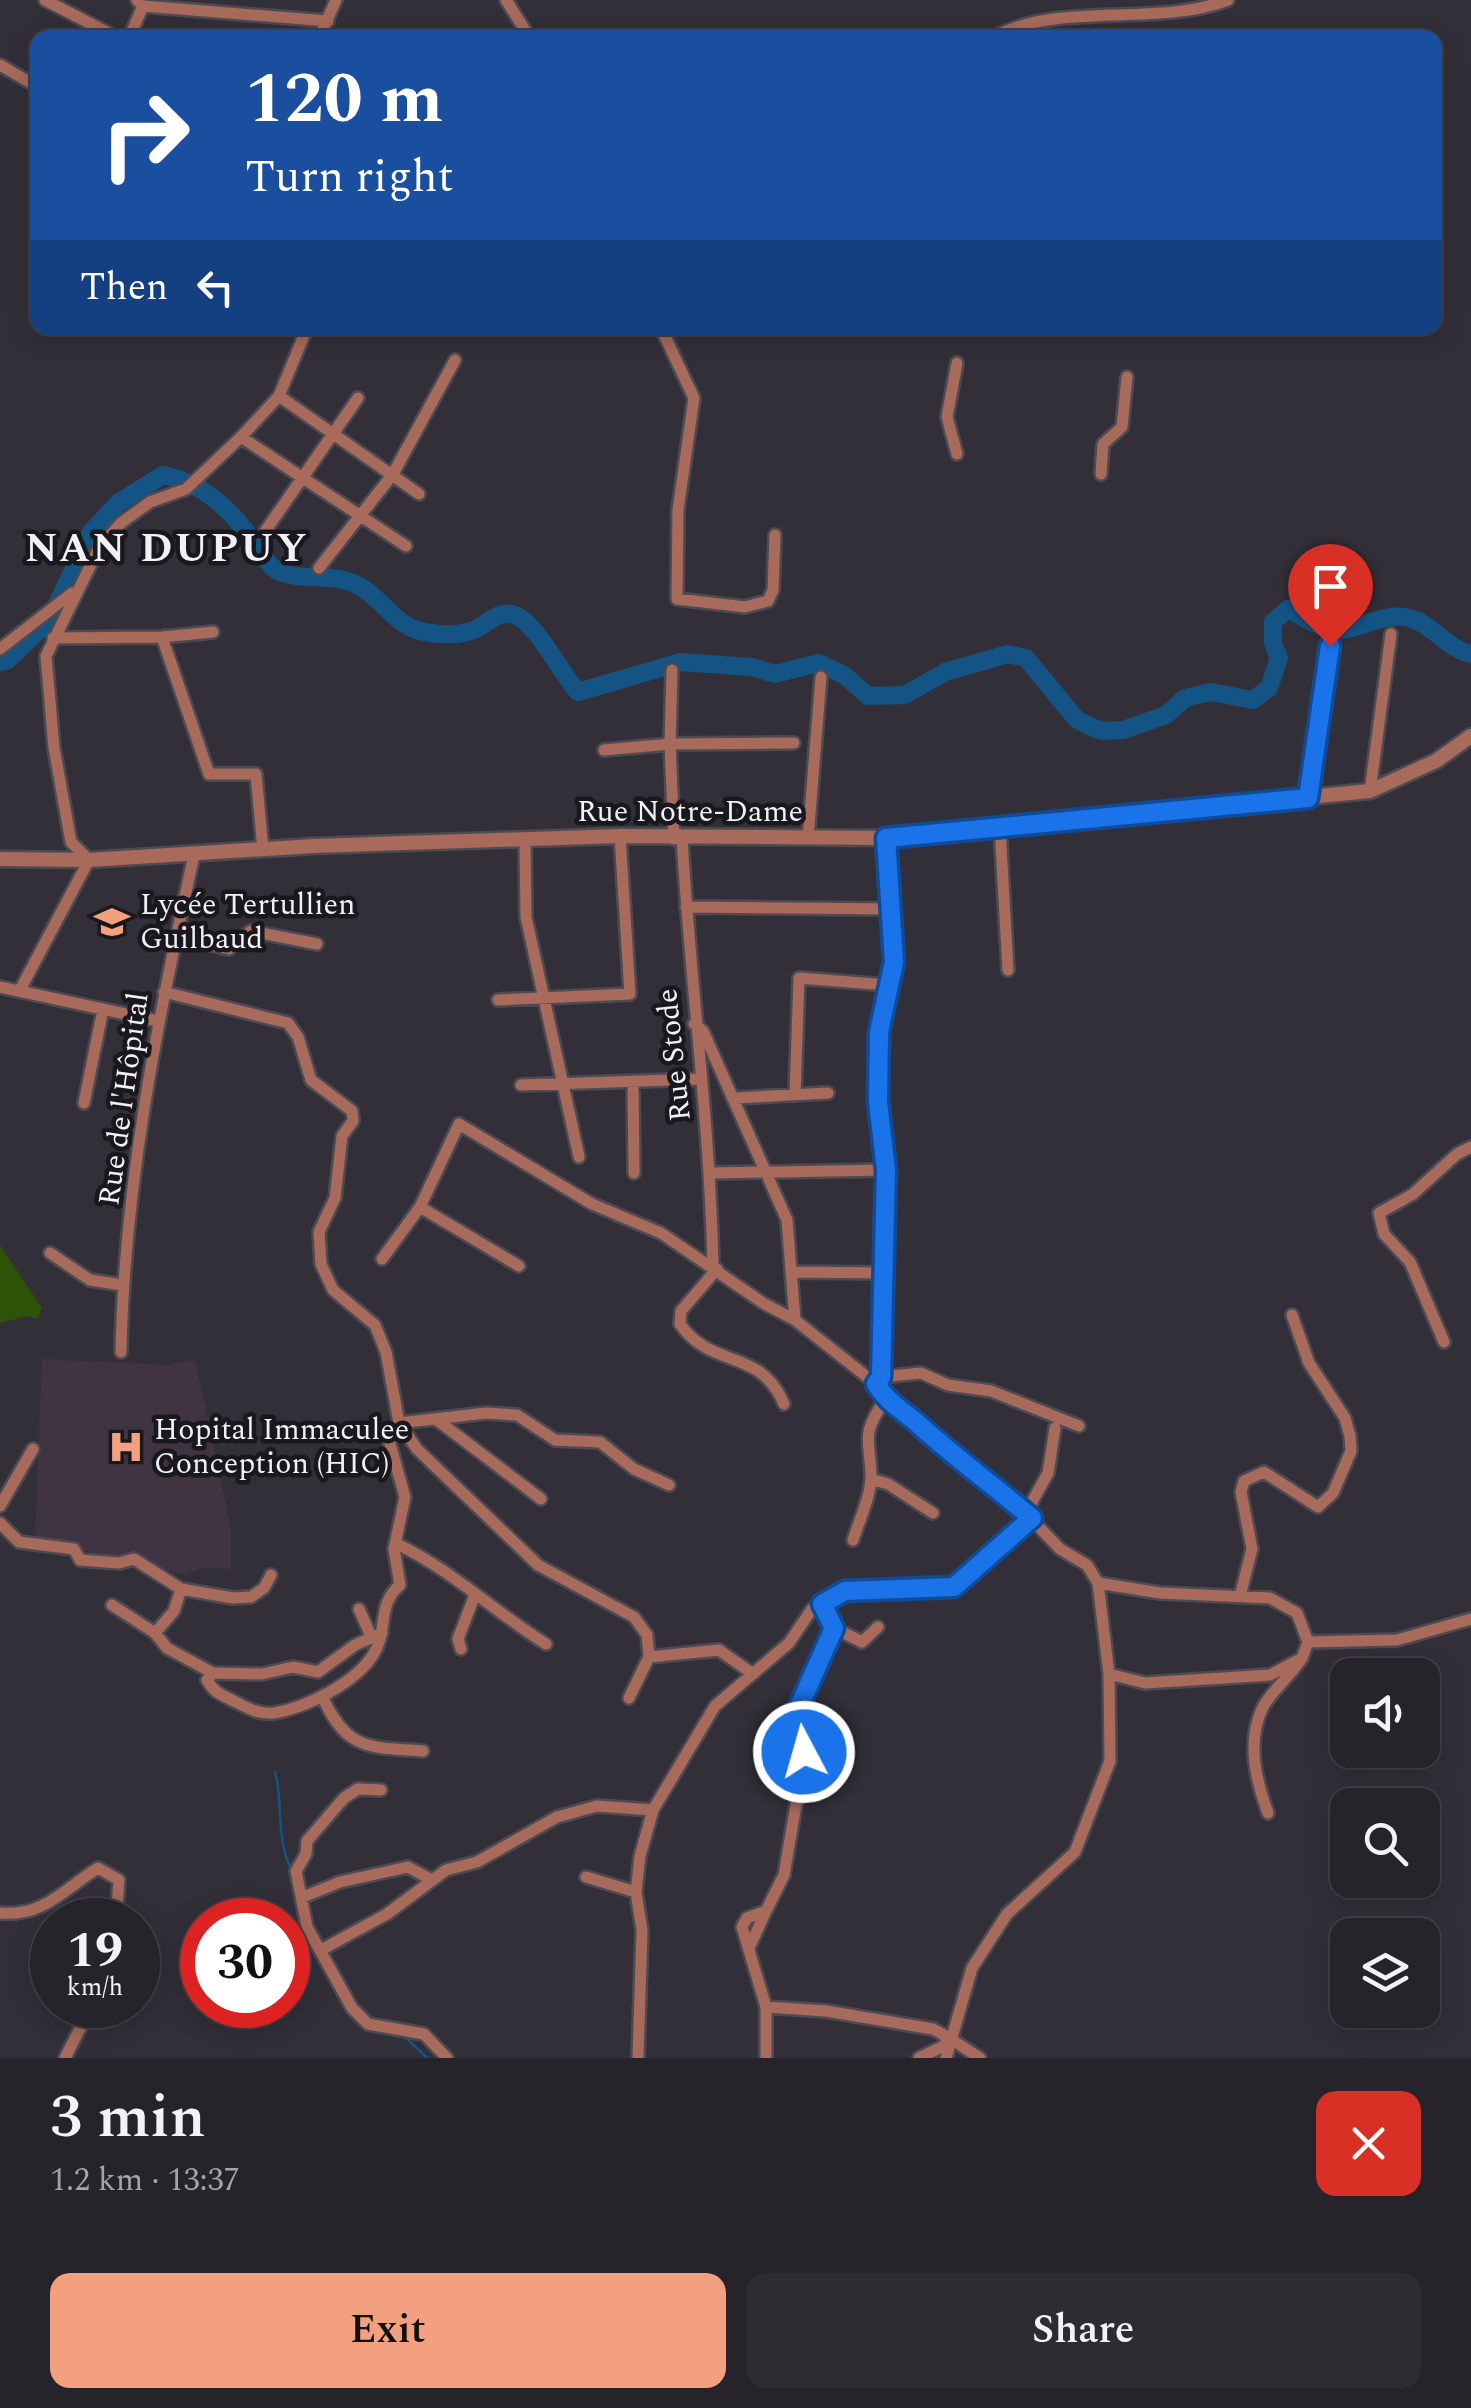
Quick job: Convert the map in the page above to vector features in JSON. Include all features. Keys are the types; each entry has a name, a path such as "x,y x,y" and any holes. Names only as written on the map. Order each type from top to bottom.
{"street":[{"path":"323,30 336,0"},
{"path":"1012,30 1038,20 1194,10 1228,0"},
{"path":"54,2 104,30"},
{"path":"132,30 140,3 328,21"},
{"path":"513,3 526,30"},
{"path":"0,65 30,82"},
{"path":"20,990 89,860 71,842 54,748 46,656 99,548 120,523 150,502 186,489 241,437 279,396 304,335"},
{"path":"664,335 694,398 677,528 677,599 745,606 768,601 773,590 775,534"},
{"path":"320,568 393,474 456,360"},
{"path":"957,363 947,417 957,454"},
{"path":"1101,474 1103,444 1122,427 1127,378"},
{"path":"279,396 420,494"},
{"path":"266,530 358,398"},
{"path":"241,437 406,546"},
{"path":"0,649 76,590"},
{"path":"54,638 162,638 214,632"},
{"path":"1374,790 1391,634"},
{"path":"162,638 209,774 256,774 263,850"},
{"path":"1308,798 1330,646"},
{"name":"Rue Stode","path":"672,670 670,744 694,1024 712,1173 715,1267"},
{"path":"808,838 820,677"},
{"name":"Rue Notre-Dame","path":"0,859 89,860 620,836 886,838 1374,790 1436,761 1471,736"},
{"path":"604,750 670,744 794,743"},
{"path":"1000,828 1008,970"},
{"path":"498,1000 630,994 620,836"},
{"path":"886,838 894,909 894,962 879,1050 886,1170 878,1381 885,1399 1029,1516 1060,1549 1087,1566 1098,1583 1110,1674 1110,1760 1075,1852 998,1928 972,1968 946,2058"},
{"path":"525,842 526,917 578,1157"},
{"name":"Rue de l'Hôpital","path":"122,1352 122,1285 158,1022 194,855"},
{"path":"686,907 894,909"},
{"path":"176,937 229,949 251,931 318,944"},
{"path":"795,1095 799,978 888,984"},
{"path":"0,986 158,1022"},
{"path":"164,992 288,1023 298,1037 311,1080 352,1111 353,1121 342,1136 335,1198 319,1232 317,1248 333,1290 375,1325 386,1352 400,1423 417,1449 538,1564 634,1618 647,1635 649,1657 630,1698"},
{"path":"84,1103 103,1009"},
{"path":"694,1024 703,1030 736,1098 788,1220 796,1320"},
{"path":"521,1085 701,1079"},
{"path":"634,1081 634,1173"},
{"path":"736,1098 828,1094"},
{"path":"382,1259 420,1207 458,1124 592,1204 661,1234 715,1267 878,1381 922,1373 948,1385 991,1391 1079,1426"},
{"path":"1444,1342 1410,1262 1384,1234 1380,1213 1414,1194 1456,1154 1471,1147"},
{"path":"712,1173 886,1170"},
{"path":"420,1207 519,1266"},
{"path":"50,1253 90,1280 122,1285"},
{"path":"715,1267 678,1316 680,1324 690,1338 717,1354 764,1371 784,1404"},
{"path":"793,1272 885,1273"},
{"path":"1240,1596 1252,1548 1241,1492 1244,1481 1264,1472 1318,1508 1333,1493 1351,1451 1344,1418 1309,1363 1292,1315"},
{"path":"854,1540 871,1479 865,1444 870,1422 885,1399"},
{"path":"400,1423 486,1413 516,1415 555,1440 600,1442 634,1468 669,1485"},
{"path":"437,1420 542,1499"},
{"path":"213,1673 207,1680 212,1690 254,1712 274,1713 322,1696 364,1668 376,1653 376,1634 388,1595 400,1585 395,1542 405,1496 389,1440 400,1423"},
{"path":"638,2058 642,1930 636,1892 653,1810 715,1706 789,1642 812,1609 845,1591 954,1587 1029,1516 1048,1472 1055,1428"},
{"path":"0,1506 33,1449"},
{"path":"871,1479 888,1484 933,1513"},
{"path":"0,1523 19,1542 74,1549 80,1560 119,1564 134,1560 181,1589 233,1598 251,1597 264,1588 270,1575"},
{"path":"395,1542 422,1556 474,1597 546,1644"},
{"path":"1098,1583 1133,1590 1240,1596 1282,1603 1297,1613 1308,1642 1302,1658 1263,1708 1258,1728 1254,1782 1268,1813"},
{"path":"155,1633 174,1611 181,1589"},
{"path":"461,1649 458,1639 474,1597"},
{"path":"112,1604 155,1633 167,1648 213,1673 262,1674 293,1667 318,1672 376,1634"},
{"path":"822,1604 834,1628 862,1642 878,1627"},
{"path":"359,1609 376,1634"},
{"path":"1308,1642 1397,1640 1471,1619"},
{"path":"749,1948 784,1874 804,1752 794,1718 834,1628"},
{"path":"649,1657 719,1650 753,1674"},
{"path":"1110,1674 1144,1683 1270,1676 1302,1658"},
{"path":"322,1696 336,1727 352,1740 424,1751"},
{"path":"381,1790 358,1789 344,1798 307,1840 306,1854 296,1871 307,1928 352,2008 368,2024 424,2034 447,2058"},
{"path":"321,1950 388,1914 430,1879 478,1862 529,1830 576,1809 621,1805 653,1810"},
{"path":"303,1897 340,1882 408,1867 430,1879"},
{"path":"55,1898 98,1868 119,1880 118,1898"},
{"path":"586,1877 636,1892"},
{"path":"0,1913 30,1911"},
{"path":"766,1911 743,1922 766,2008 766,2058"},
{"path":"766,2008 826,2011 933,2029 980,2058"},
{"path":"64,2058 80,2028"},
{"path":"919,2058 950,2042"}],"shaded area":[{"name":"Hopital Immaculee Conception (HIC)","path":"42,1359 170,1365 195,1359 231,1528 231,1569 205,1567 186,1575 35,1539"}],"green space":[{"path":"0,1245 42,1308 37,1319 27,1316 0,1323"}],"waterway":[{"path":"0,662 8,660 50,619 91,532 118,503 163,475 192,485 217,501 278,571 354,584 420,631 460,633 500,615 517,616 541,639 578,692 681,662 752,667 775,674 818,663 844,675 868,696 905,695 945,672 1008,654 1026,658 1077,720 1101,731 1123,730 1166,715 1185,698 1211,692 1253,700 1269,688 1279,658 1273,643 1273,622 1288,609 1333,630 1391,617 1410,618 1471,654"},
{"path":"275,1772 283,1846 292,1871"},
{"path":"403,2035 427,2058"}],"place":[{"name":"Lycée Tertullien Guilbaud","path":"112,922"},
{"name":"Hopital Immaculee Conception (HIC)","path":"126,1447"}],"district":[{"name":"NAN DUPUY","path":"167,549"}],"route":[{"path":"804,1752 794,1718 834,1628 822,1604 845,1591 954,1587 1032,1518 1012,1499 940,1449 915,1421 885,1399 876,1384 881,1377 886,1170 878,1102 879,1032 894,962 894,909 886,838 1308,798 1330,646"}]}
